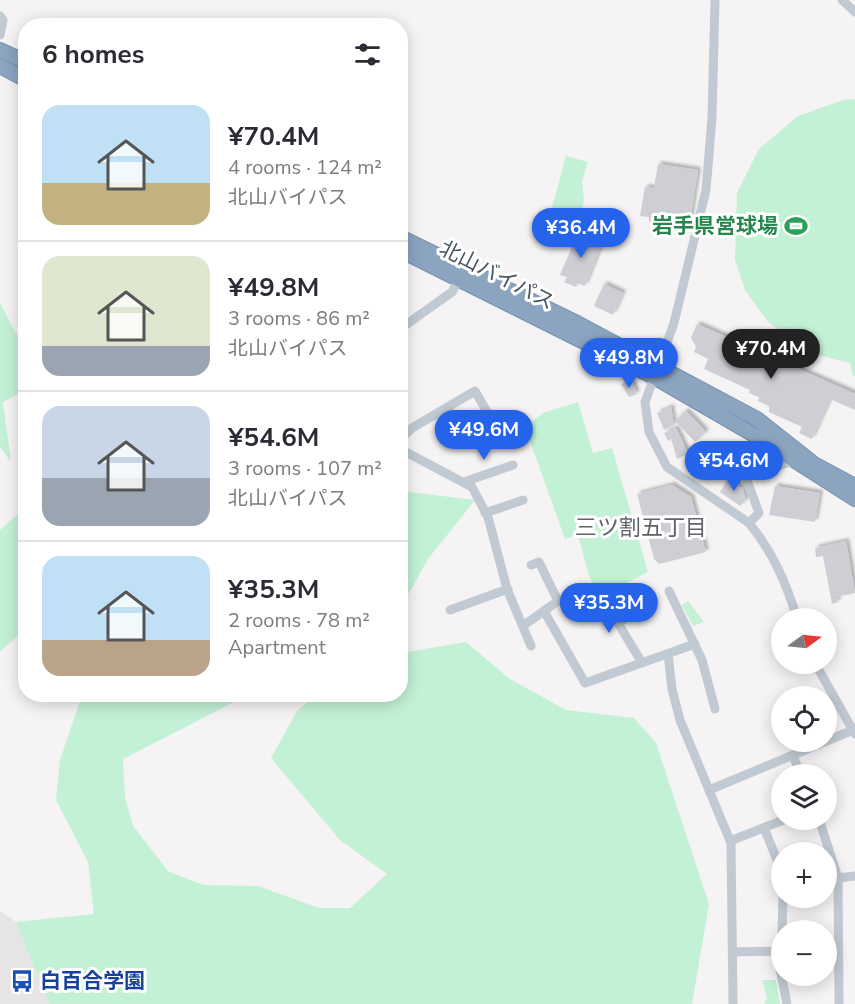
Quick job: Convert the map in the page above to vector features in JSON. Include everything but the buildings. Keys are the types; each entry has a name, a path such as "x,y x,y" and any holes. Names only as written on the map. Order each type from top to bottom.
{"highway":[{"path":"0,50 18,58"},
{"path":"0,66 18,76"},
{"name":"北山バイパス","path":"408,241 656,371 855,499"},
{"name":"北山バイパス","path":"408,254 757,419 814,464 855,486"}],"street":[{"path":"715,0 712,118 699,229 674,323 645,402 649,432 667,467 748,523 771,554 786,580 795,608"},
{"path":"842,0 855,12"},
{"path":"0,16 3,20 0,35"},
{"path":"408,323 452,292 459,279"},
{"path":"408,432 475,391 493,422"},
{"path":"408,453 472,487 485,513 508,589 531,646"},
{"path":"748,523 759,513 745,475 794,461"},
{"path":"464,482 513,465"},
{"path":"485,513 523,500"},
{"path":"524,625 558,601 539,562 531,565"},
{"path":"450,610 508,589"},
{"path":"669,591 702,660 715,709"},
{"path":"544,611 585,683 695,644"},
{"path":"631,615 618,623 642,663"},
{"path":"668,654 672,689 680,720 730,841 733,1004"},
{"path":"709,790 794,756 853,727 822,674"},
{"path":"794,756 797,764"},
{"path":"730,841 771,825"},
{"path":"764,828 771,845"},
{"path":"823,830 838,878 839,1004"},
{"path":"838,878 855,876"},
{"path":"733,952 771,951"},
{"path":"783,986 787,1004"}],"shaded area":[{"path":"0,911 16,922 49,1004 0,1004"}],"green space":[{"name":"岩手県営球場","path":"855,99 855,376 853,376 850,363 814,354 768,322 745,290 735,260 737,193 759,149 798,116 843,100"},
{"path":"566,156 588,162 582,182 584,201 578,224 550,215"},
{"path":"0,303 18,337 18,394 3,402 11,462 0,447"},
{"path":"578,402 593,453 612,448 648,572 600,596 589,576 578,535 565,539 525,427 543,413"},
{"path":"408,492 475,500 428,559 408,595"},
{"path":"18,514 18,635 0,652 0,530"},
{"path":"688,601 704,622 693,626 682,605"},
{"path":"466,642 510,679 566,710 634,718 656,743 709,904 692,1004 49,1004 16,922 94,914 88,862 56,800 60,760 80,702 234,702 123,759 125,797 133,826 168,871 203,885 258,886 319,908 350,908 387,874 340,840 271,758 297,711 308,702 408,702 408,652"},
{"path":"762,980 771,980 771,986 777,986 780,1004 764,1004 767,998"}],"place":[{"name":"岩手県営球場","path":"796,226"},
{"name":"白百合学園","path":"22,981"}],"district":[{"name":"三ツ割五丁目","path":"641,528"}]}
